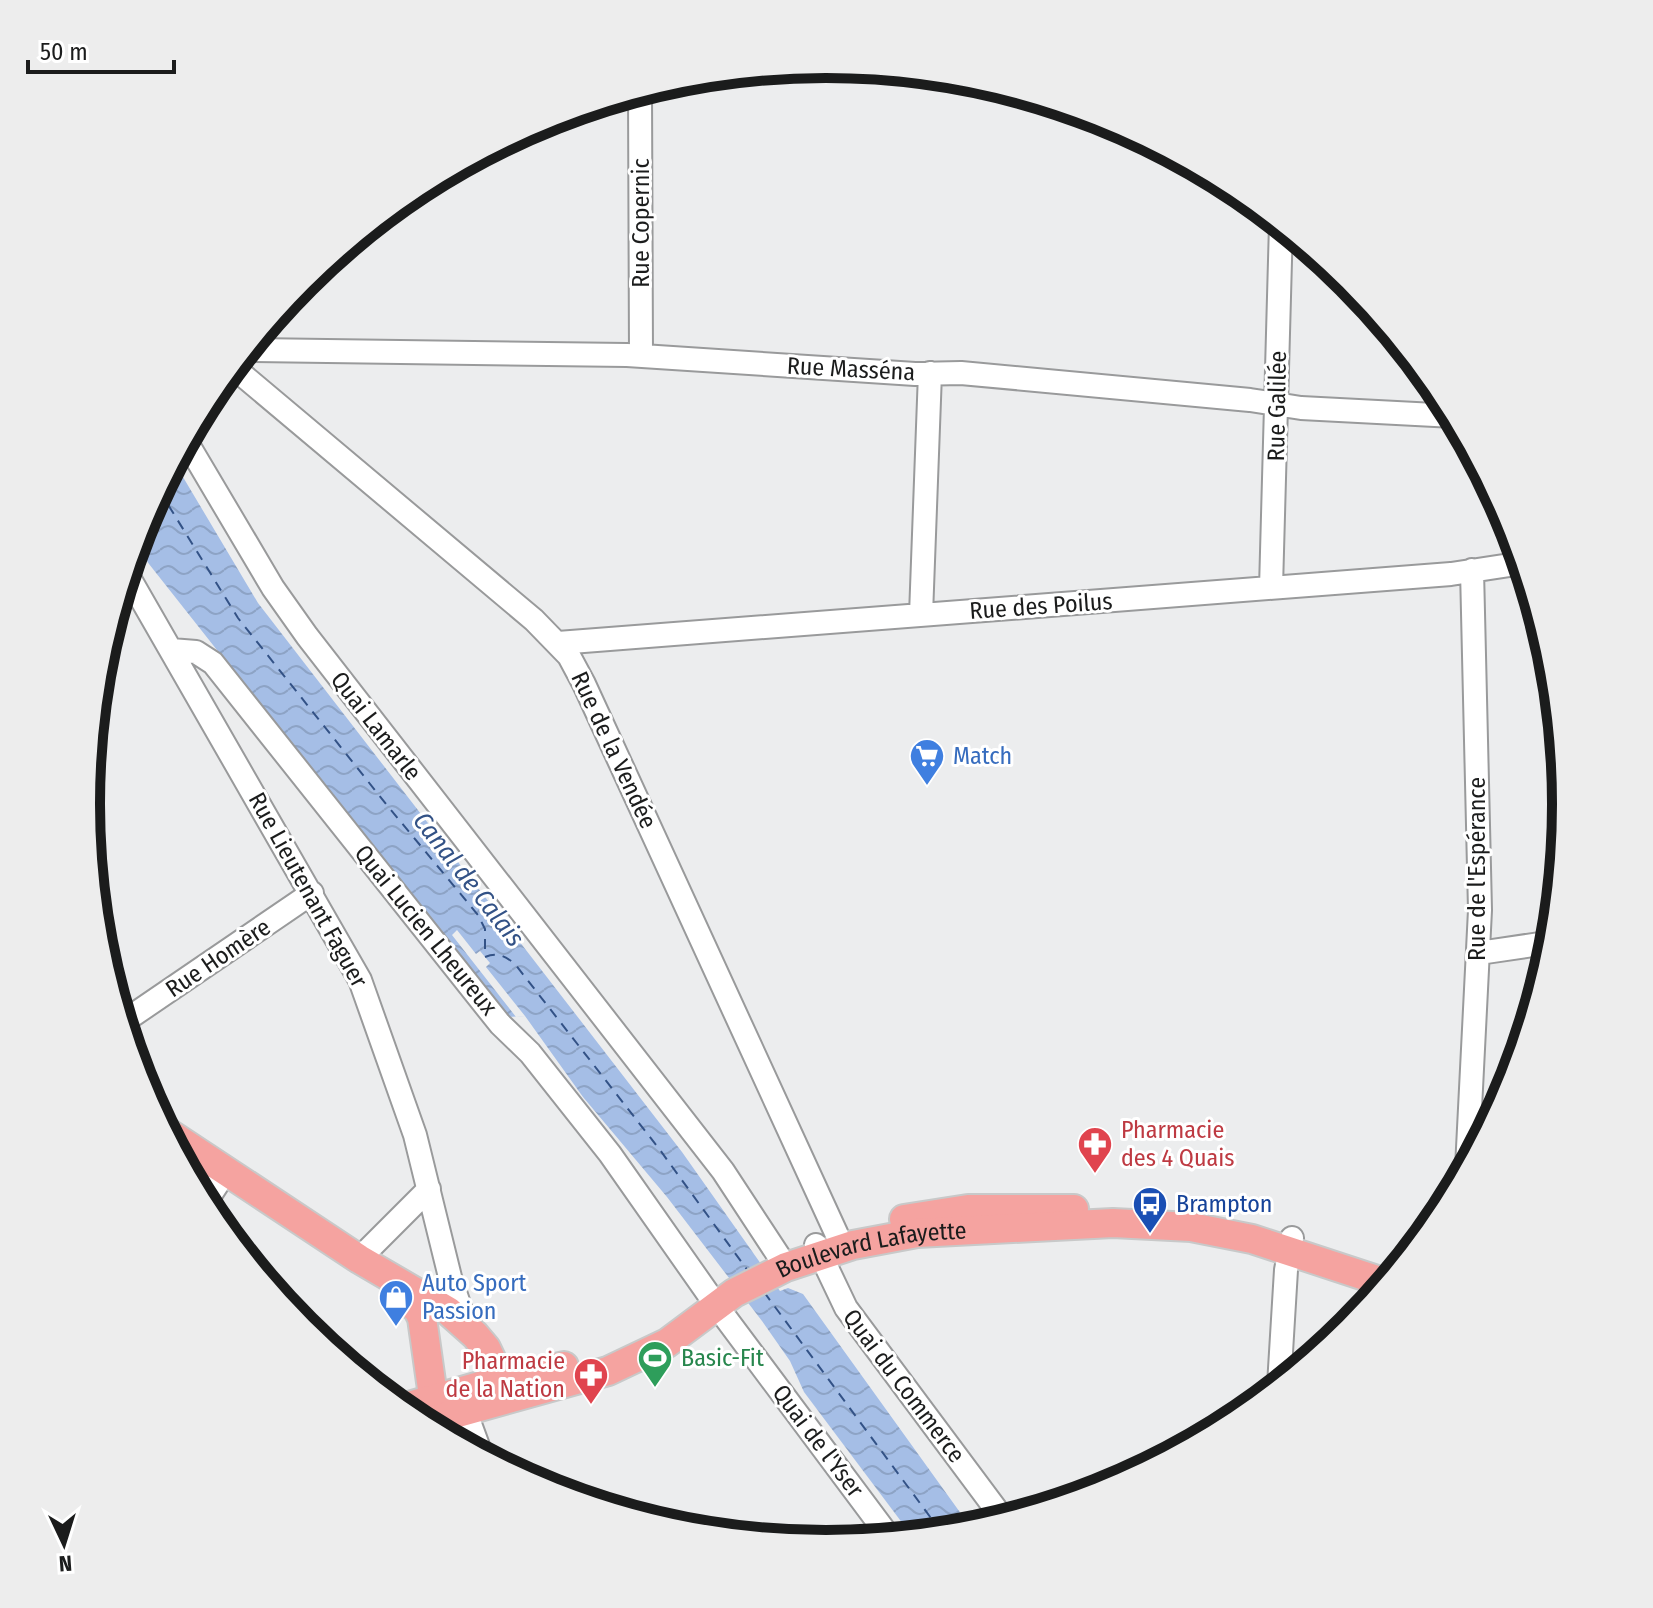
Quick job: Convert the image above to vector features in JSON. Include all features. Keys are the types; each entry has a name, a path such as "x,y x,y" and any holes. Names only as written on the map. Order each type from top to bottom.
{"main road":[{"path":"186,1144 366,1264 448,1311 475,1335 492,1357 456,1401"},
{"name":"Boulevard Lafayette","path":"716,1305 830,1246 920,1215 968,1209 1049,1208 1214,1218 1290,1244 1375,1279"},
{"name":"Boulevard Lafayette","path":"1290,1244 1384,1268"},
{"path":"366,1264 418,1310 456,1401"},
{"path":"456,1401 595,1359 716,1305"},
{"path":"420,1406 608,1371 667,1343 696,1324 716,1305"}],"street":[{"name":"Rue Copernic","path":"640,103 641,355"},
{"name":"Rue Galilée","path":"1271,588 1281,238"},
{"name":"Rue Masséna","path":"261,350 641,355 961,373 1277,403 1301,408 1439,415"},
{"path":"921,615 930,373"},
{"name":"Rue de la Vendée","path":"242,375 558,643 574,664 614,746 830,1246"},
{"name":"Quai Lamarle","path":"192,452 273,588 307,636 723,1171 786,1267"},
{"name":"Rue des Poilus","path":"558,643 1451,574 1512,565"},
{"name":"Rue de l'Espérance","path":"1468,1142 1479,953 1472,570"},
{"path":"134,586 171,650"},
{"name":"Rue Lieutenant Faguer","path":"171,650 351,960 370,1002 415,1135 462,1313 475,1335"},
{"name":"Quai Lucien Lheureux","path":"171,650 196,652 213,663 500,1024 530,1053 610,1154 716,1305"},
{"name":"Rue Homère","path":"132,1016 312,893"},
{"path":"1479,953 1539,944"},
{"path":"213,1191 226,1171"},
{"path":"366,1264 429,1189"},
{"path":"1280,1370 1290,1244"},
{"name":"Quai du Commerce","path":"830,1246 846,1308 996,1509"},
{"name":"Quai de l'Yser","path":"716,1305 882,1527"},
{"path":"456,1401 458,1430"},
{"path":"456,1401 474,1439"}],"water":[{"name":"Canal de Calais","path":"181,473 258,603 682,1152 780,1291 788,1288 803,1294 963,1517 904,1525 804,1392 790,1361 762,1321 667,1197 583,1097 525,1016 507,1017 144,557"}],"pier":[{"path":"457,930 476,954 480,951 490,963 486,967 525,1016 516,1017 452,935"}],"ferry route":[{"path":"167,502 238,618 478,915 485,929 485,957 501,956 515,964 660,1150 748,1271"},
{"path":"764,1292 934,1522"}],"place":[{"name":"Match","path":"927,787"},
{"name":"Pharmacie des 4 Quais","path":"1095,1175"},
{"name":"Brampton","path":"1150,1235"},
{"name":"Auto Sport Passion","path":"396,1328"},
{"name":"Basic-Fit","path":"655,1389"},
{"name":"Pharmacie de la Nation","path":"591,1406"}]}
